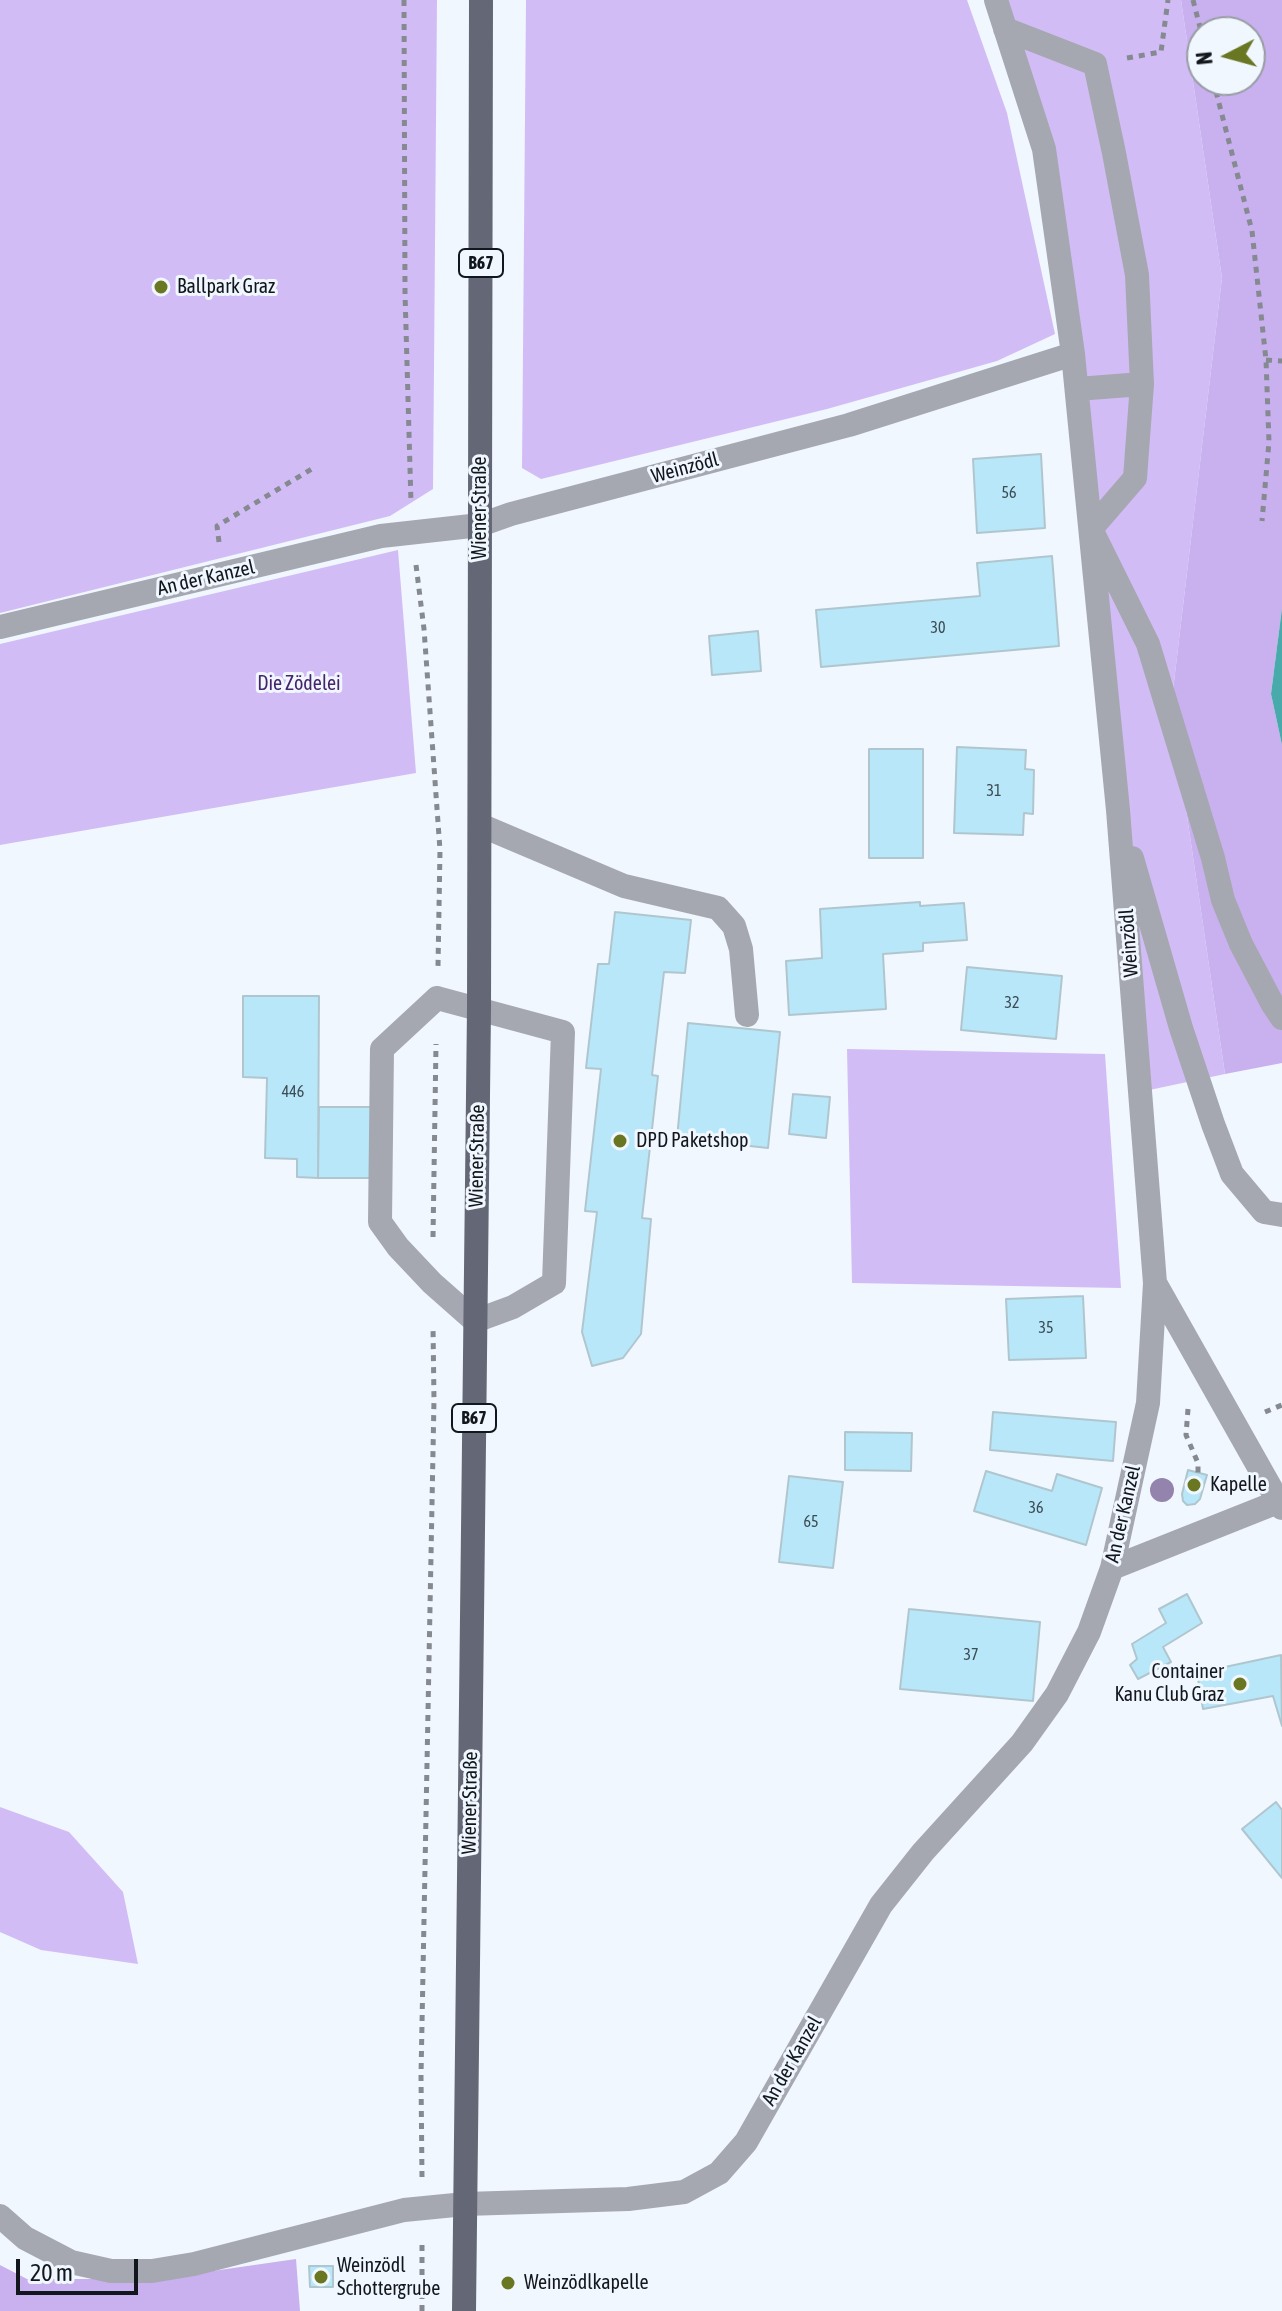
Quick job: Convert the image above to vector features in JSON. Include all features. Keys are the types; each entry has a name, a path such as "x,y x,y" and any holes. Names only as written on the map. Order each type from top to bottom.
{"main road":[{"name":"Wiener Straße","path":"464,2311 479,1009 481,0"}],"street":[{"name":"Weinzödl","path":"996,0 1044,149 1073,354 1118,810 1155,1283 1280,1505 1112,1568"},
{"path":"1005,29 1095,64 1137,275 1142,384 1135,478 1091,529 1148,644 1223,900 1241,944 1282,1018"},
{"name":"Weinzödl","path":"412,534 480,525 511,514 849,425 1073,354"},
{"path":"1077,389 1142,384"},
{"name":"An der Kanzel","path":"0,627 381,536 412,534"},
{"path":"1118,810 1181,1028 1232,1174 1264,1212 1282,1215"},
{"path":"480,825 624,886 718,908 734,926 741,949 747,1015"},
{"path":"437,998 479,1009 563,1032 554,1283 513,1307 475,1321 432,1283 398,1247 380,1222 382,1049 437,998"},
{"name":"An der Kanzel","path":"0,2216 25,2238 71,2262 111,2271 152,2271 194,2264 404,2210 465,2204 628,2199 684,2192 719,2173 746,2142 881,1905 923,1852 1022,1743 1057,1694 1089,1632 1112,1568 1148,1403 1155,1283"}],"path":[{"path":"404,0 405,293 412,534 424,629 440,850 432,1283 434,1400 421,2076 422,2311"},
{"path":"1095,64 1161,52 1168,0"},
{"path":"1217,96 1252,231 1266,360 1269,442 1262,521"},
{"path":"1266,360 1282,361"},
{"path":"217,526 315,467"},
{"path":"1198,1473 1198,1463 1186,1435 1188,1406 1214,1390"},
{"path":"1258,1415 1282,1405"}],"green space":[{"name":"Ballpark Graz","path":"0,0 437,0 433,489 390,516 0,613"},
{"path":"526,0 967,0 1007,113 1055,334 997,361 827,409 541,479 522,468"},
{"path":"996,0 1181,0 1186,34 1186,96 1195,96 1222,278 1171,707 1225,1074 1140,1092 1044,149"},
{"name":"Die Zödelei","path":"398,550 416,773 0,845 0,644"},
{"path":"847,1049 1105,1054 1121,1288 852,1283"},
{"path":"0,1807 69,1832 123,1892 138,1964 41,1950 0,1932"}],"shaded area":[{"path":"1181,0 1282,0 1282,608 1271,694 1282,745 1282,1063 1225,1074 1171,707 1222,278 1195,96 1266,96 1266,16 1186,16 1186,34"},
{"path":"296,2259 300,2311 0,2311 0,2265 27,2279 157,2279"}],"water":[{"path":"1282,608 1282,745 1271,694"}],"building":[{"path":"1041,454 1045,528 977,533 973,459"},
{"path":"1052,556 1059,646 821,667 816,610 980,596 977,563"},
{"path":"758,631 761,671 712,675 709,636"},
{"path":"957,747 1026,750 1025,769 1034,770 1033,814 1024,813 1023,835 954,833"},
{"path":"869,749 923,749 923,858 869,858"},
{"path":"920,902 920,906 964,903 967,940 923,943 923,951 883,954 886,1009 789,1015 786,961 822,958 820,909"},
{"path":"615,912 691,920 685,973 664,972 652,1075 658,1076 642,1218 651,1219 641,1334 623,1358 592,1366 582,1332 597,1212 585,1211 601,1069 586,1068 598,964 609,964"},
{"path":"967,967 1062,976 1056,1039 961,1030"},
{"path":"243,996 319,996 318,1178 297,1177 297,1159 265,1158 267,1078 243,1077"},
{"path":"688,1023 780,1032 768,1148 677,1138"},
{"path":"793,1094 830,1097 826,1138 789,1134"},
{"path":"319,1107 389,1107 388,1178 318,1178"},
{"path":"1083,1296 1086,1358 1009,1360 1006,1299"},
{"path":"993,1412 1116,1422 1113,1461 990,1450"},
{"path":"845,1432 912,1433 911,1471 845,1470"},
{"name":"Kapelle","path":"1188,1470 1207,1475 1200,1499 1195,1504 1187,1505 1182,1494"},
{"path":"986,1471 1052,1491 1057,1474 1102,1488 1086,1545 974,1511"},
{"path":"789,1476 843,1482 833,1568 779,1562"},
{"name":"Container Kanu Club Graz","path":"1187,1594 1202,1623 1163,1647 1171,1662 1138,1679 1130,1665 1137,1659 1132,1644 1166,1623 1159,1609"},
{"path":"909,1609 1040,1622 1033,1701 900,1689"},
{"name":"Container Kanu Club Graz","path":"1281,1655 1282,1726 1273,1696 1203,1709 1197,1673"},
{"path":"1276,1802 1282,1810 1282,1878 1242,1829"},
{"name":"Weinzödl Schottergrube","path":"309,2266 333,2266 333,2287 310,2287"}],"place":[{"name":"Ballpark Graz","path":"161,287"},
{"name":"DPD Paketshop","path":"620,1141"},
{"name":"Kapelle","path":"1194,1485"},
{"name":"Container Kanu Club Graz","path":"1240,1684"},
{"name":"Weinzödl Schottergrube","path":"321,2277"},
{"name":"Weinzödlkapelle","path":"508,2283"}]}
